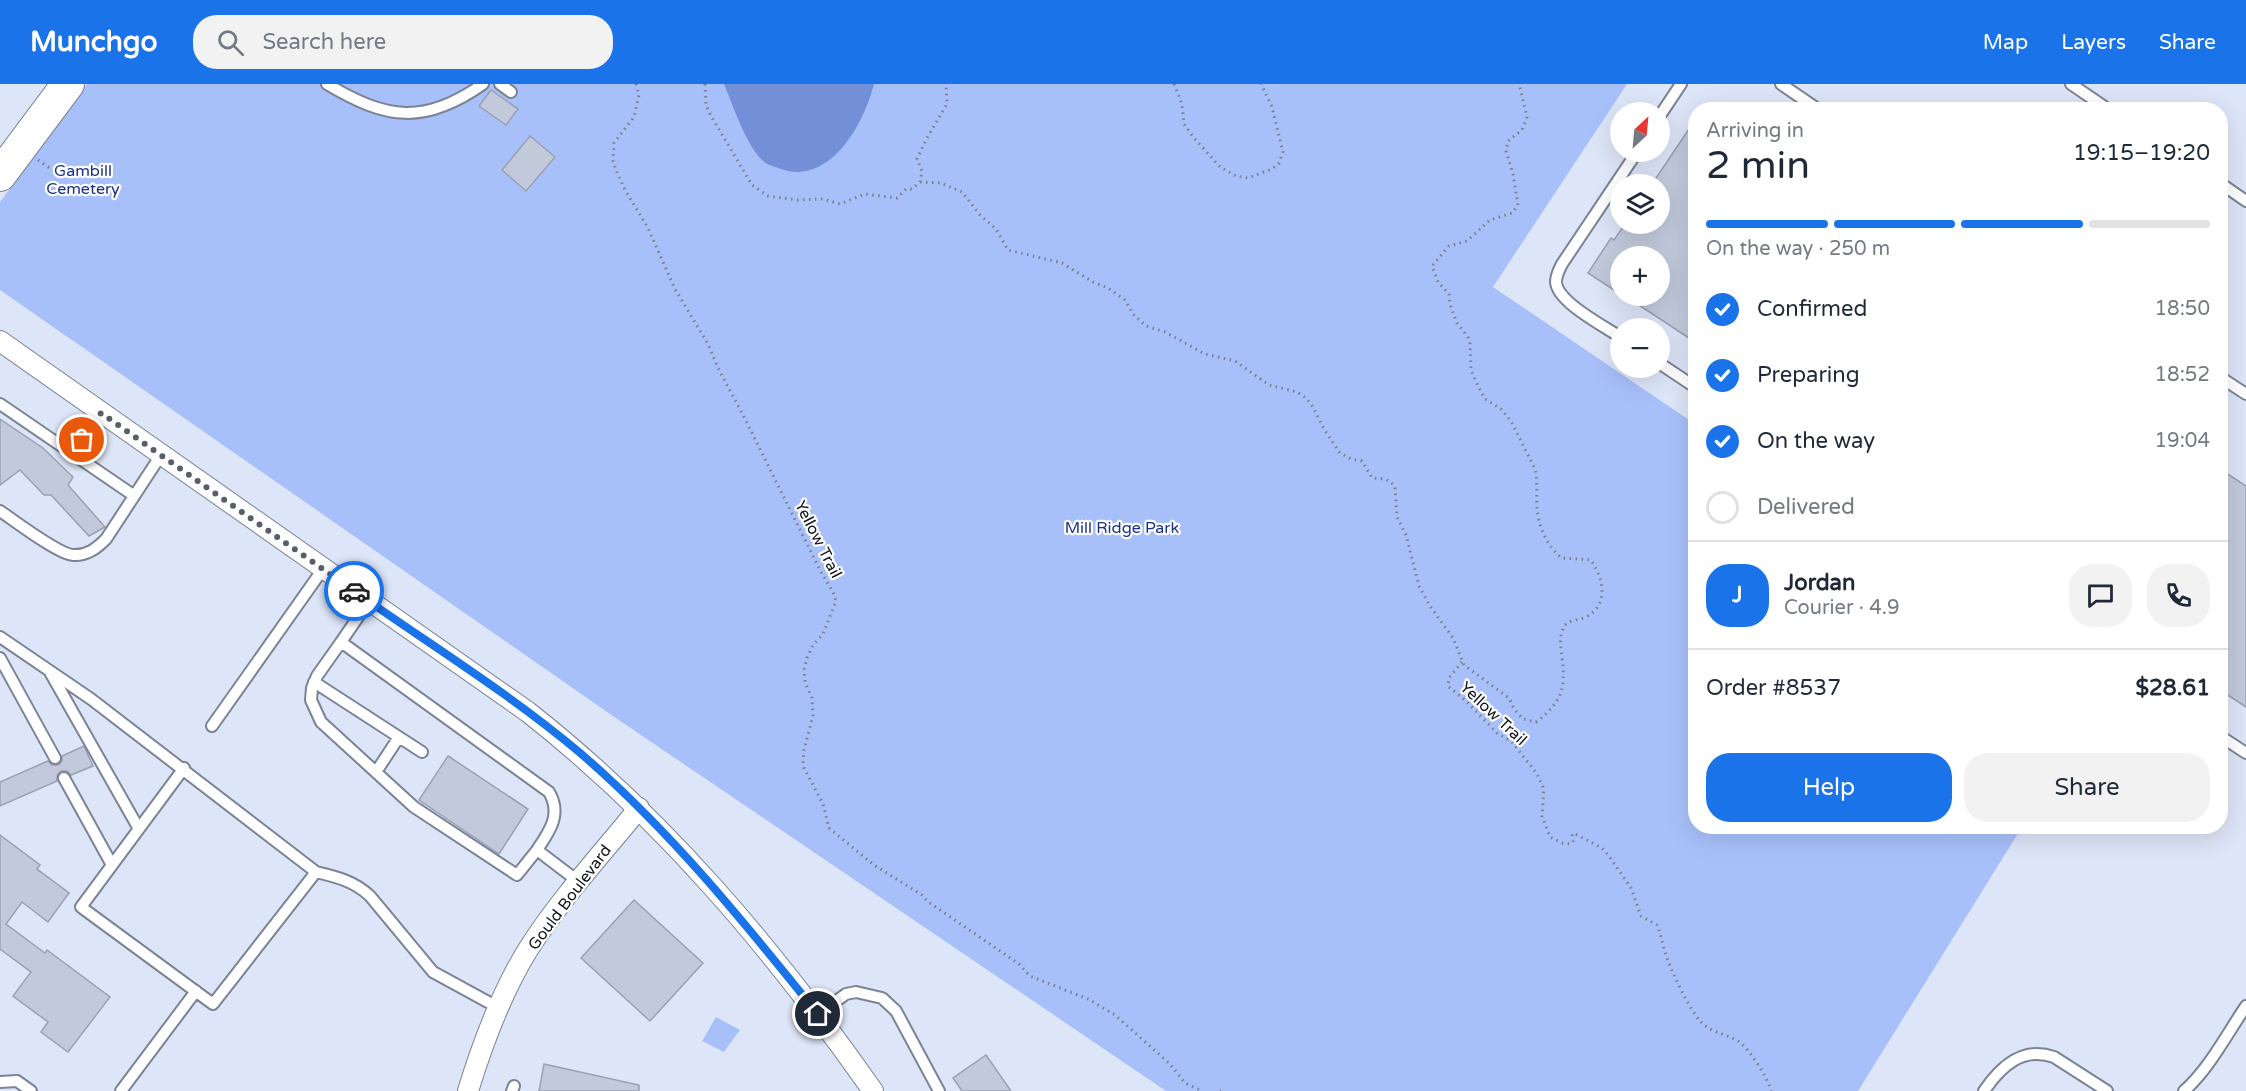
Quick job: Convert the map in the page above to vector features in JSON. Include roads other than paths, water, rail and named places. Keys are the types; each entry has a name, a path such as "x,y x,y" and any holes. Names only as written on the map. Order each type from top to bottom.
{"main road":[{"path":"0,175 68,84"}],"street":[{"path":"0,341 528,712 579,753 639,808 750,929 818,1014 873,1091"},
{"name":"Gould Boulevard","path":"468,1091 499,1008 529,949 639,808"}],"lane":[{"path":"327,84 372,106 407,113 429,111 451,104 483,84"},
{"path":"500,84 511,92"},
{"path":"1669,102 1681,84"},
{"path":"1781,84 1807,102"},
{"path":"2071,84 2097,102"},
{"path":"1610,330 1568,302 1557,289 1556,281 1562,264 1629,162"},
{"path":"2228,189 2246,201"},
{"path":"1670,370 1688,382"},
{"path":"2228,382 2246,394"},
{"path":"0,404 133,495"},
{"path":"73,453 101,413"},
{"path":"0,511 67,554 86,554 106,539 161,455"},
{"path":"212,726 323,569"},
{"path":"341,642 549,792 554,801 554,819 550,830 517,875 414,807 321,722 311,700 314,682 341,642 369,601"},
{"path":"0,637 184,768 316,872 349,880 360,886 433,972 499,1008"},
{"path":"0,658 55,758"},
{"path":"48,669 140,829"},
{"path":"314,682 423,752"},
{"path":"375,772 399,737"},
{"path":"2228,741 2246,753"},
{"path":"184,768 81,907 213,1004 316,872"},
{"path":"64,778 112,865"},
{"path":"537,850 579,882"},
{"path":"121,1091 196,991"},
{"path":"818,1014 846,994 856,992 882,998 896,1011 939,1091"},
{"path":"2184,1091 2202,1070 2246,1006"},
{"path":"1984,1091 1995,1075 2008,1063 2032,1054 2045,1054 2107,1091"},
{"path":"0,1082 17,1081 31,1091"}],"park label":[{"name":"Gambill Cemetery","path":"83,179"},
{"name":"Mill Ridge Park","path":"1122,527"}]}
